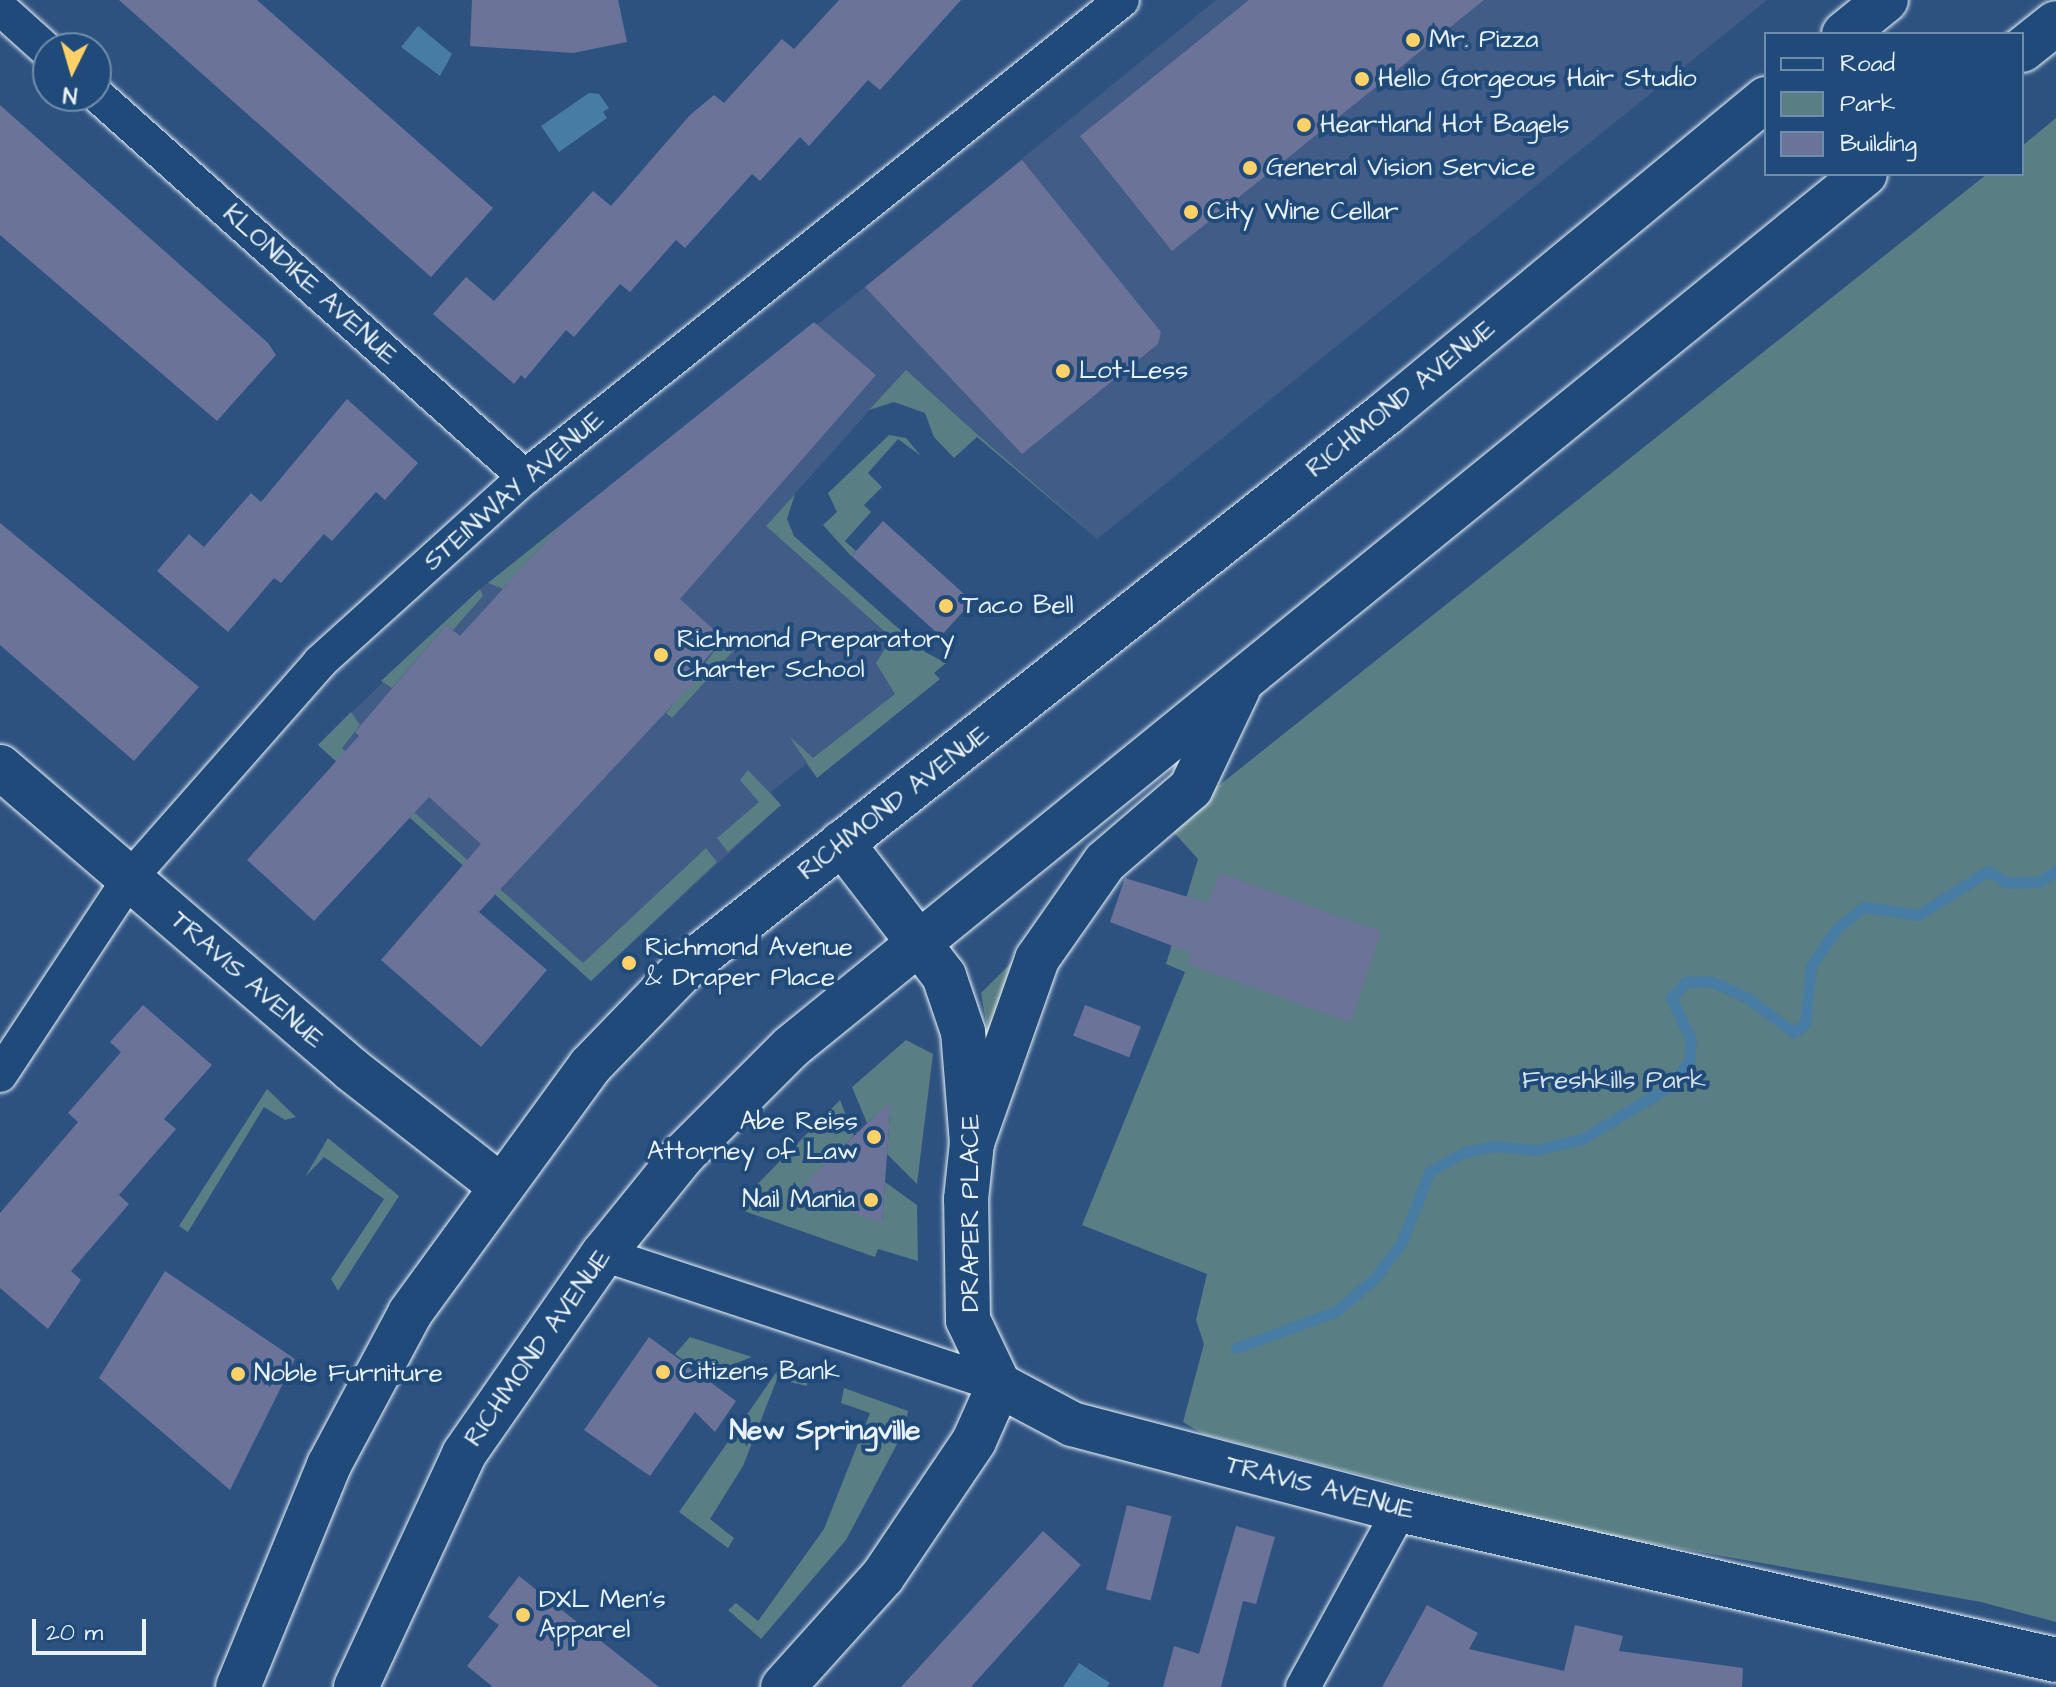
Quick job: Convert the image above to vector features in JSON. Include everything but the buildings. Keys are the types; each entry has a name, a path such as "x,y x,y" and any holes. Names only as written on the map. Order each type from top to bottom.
{"main road":[{"path":"1846,32 1886,0"},
{"path":"2024,48 2056,23"},
{"name":"RICHMOND AVENUE","path":"238,1687 329,1465 410,1313 499,1185 590,1066 687,966 1385,414 1764,101"},
{"name":"RICHMOND AVENUE","path":"356,1687 464,1454 603,1254 684,1154 791,1047 1863,176"},
{"path":"972,1143 1037,959 1105,862 1191,788 1244,676"},
{"name":"TRAVIS AVENUE","path":"0,767 352,1070 499,1185"},
{"name":"DRAPER PLACE","path":"842,843 922,942 944,976 963,1032 972,1143 966,1199 968,1320 999,1385"},
{"path":"783,1687 883,1576 974,1441 999,1385"},
{"name":"TRAVIS AVENUE","path":"999,1385 1072,1424 1400,1510 2056,1660"}],"street":[{"name":"STEINWAY AVENUE","path":"0,1075 129,879 320,662 525,477 1122,0"},
{"path":"0,8 32,37"},
{"name":"KLONDIKE AVENUE","path":"112,108 525,477"},
{"name":"TRAVIS AVENUE","path":"603,1254 999,1385"},
{"path":"1303,1687 1400,1510"}],"shaded area":[{"path":"1216,0 1767,0 1097,539 905,371 766,526 940,679 817,778 806,764 771,792 781,805 591,981 346,760 318,745 480,589 865,287"},
{"path":"418,26 452,54 440,76 401,47"},
{"path":"589,93 599,94 609,108 603,112 607,118 559,152 541,126"},
{"path":"1079,1663 1110,1683 1107,1687 1063,1687"}],"green space":[{"name":"Freshkills Park","path":"2056,118 2056,1622 1981,1602 1576,1530 1203,1434 1183,1422 1204,1344 1196,1320 1207,1274 1082,1225 1185,972 1166,964 1198,859 1168,826 1984,176 2024,176 2024,144"},
{"path":"906,370 1099,540 977,437 954,458 934,437 925,413 894,402 869,410"},
{"path":"889,435 906,438 921,456 898,439 868,473 882,487 864,505 871,512 845,541 856,551 851,556 823,525 837,512 828,493"},
{"path":"795,494 787,519 794,536 925,652 946,663 934,673 940,679 817,778 789,736 813,758 895,694 876,663 892,638 766,526"},
{"path":"563,523 503,589 488,583"},
{"path":"480,589 483,596 453,630 446,625 392,688 381,681"},
{"path":"724,639 735,649 672,718 666,713"},
{"path":"351,712 360,725 342,748 583,963 706,848 717,862 591,981 346,760 340,765 318,745"},
{"path":"748,770 781,805 728,852 717,838 759,802 740,780"},
{"path":"1015,959 988,1033 981,993"},
{"path":"906,1040 933,1054 917,1184 887,1154 890,1113 878,1113 867,1123 852,1087"},
{"path":"267,1089 296,1117 285,1120 264,1107 188,1232 179,1226"},
{"path":"840,1100 854,1136 797,1193 882,1222 885,1182 917,1205 918,1261 878,1249 875,1257 741,1210 743,1199"},
{"path":"328,1138 399,1196 338,1291 331,1279 384,1199 324,1157 305,1177"},
{"path":"690,1337 752,1357 731,1365 715,1383 675,1354"},
{"path":"780,1367 807,1376 807,1386 777,1379 743,1466 710,1519 734,1538 728,1548 679,1512"},
{"path":"844,1388 908,1411 904,1431 846,1540 761,1639 728,1610 736,1603 758,1621 824,1529 870,1413 841,1403"}],"waterway":[{"path":"1236,1348 1337,1311 1375,1278 1402,1242 1429,1172 1464,1152 1494,1146 1535,1150 1582,1139 1674,1084 1689,1061 1691,1040 1671,998 1686,982 1710,981 1746,997 1793,1032 1805,1024 1811,966 1837,928 1864,907 1918,915 1988,871 2007,883 2039,882 2056,871"}],"place":[{"name":"Mr. Pizza","path":"1413,40"},
{"name":"Hello Gorgeous Hair Studio","path":"1362,79"},
{"name":"Heartland Hot Bagels","path":"1304,125"},
{"name":"General Vision Service","path":"1250,168"},
{"name":"City Wine Cellar","path":"1191,212"},
{"name":"Lot-Less","path":"1063,371"},
{"name":"Taco Bell","path":"946,606"},
{"name":"Richmond Preparatory Charter School","path":"661,655"},
{"name":"Richmond Avenue & Draper Place","path":"629,963"},
{"name":"Abe Reiss Attorney of Law","path":"874,1137"},
{"name":"Nail Mania","path":"871,1200"},
{"name":"Citizens Bank","path":"663,1372"},
{"name":"Noble Furniture","path":"238,1374"},
{"name":"DXL Men's Apparel","path":"523,1615"}],"district":[{"name":"New Springville","path":"825,1431"}]}
